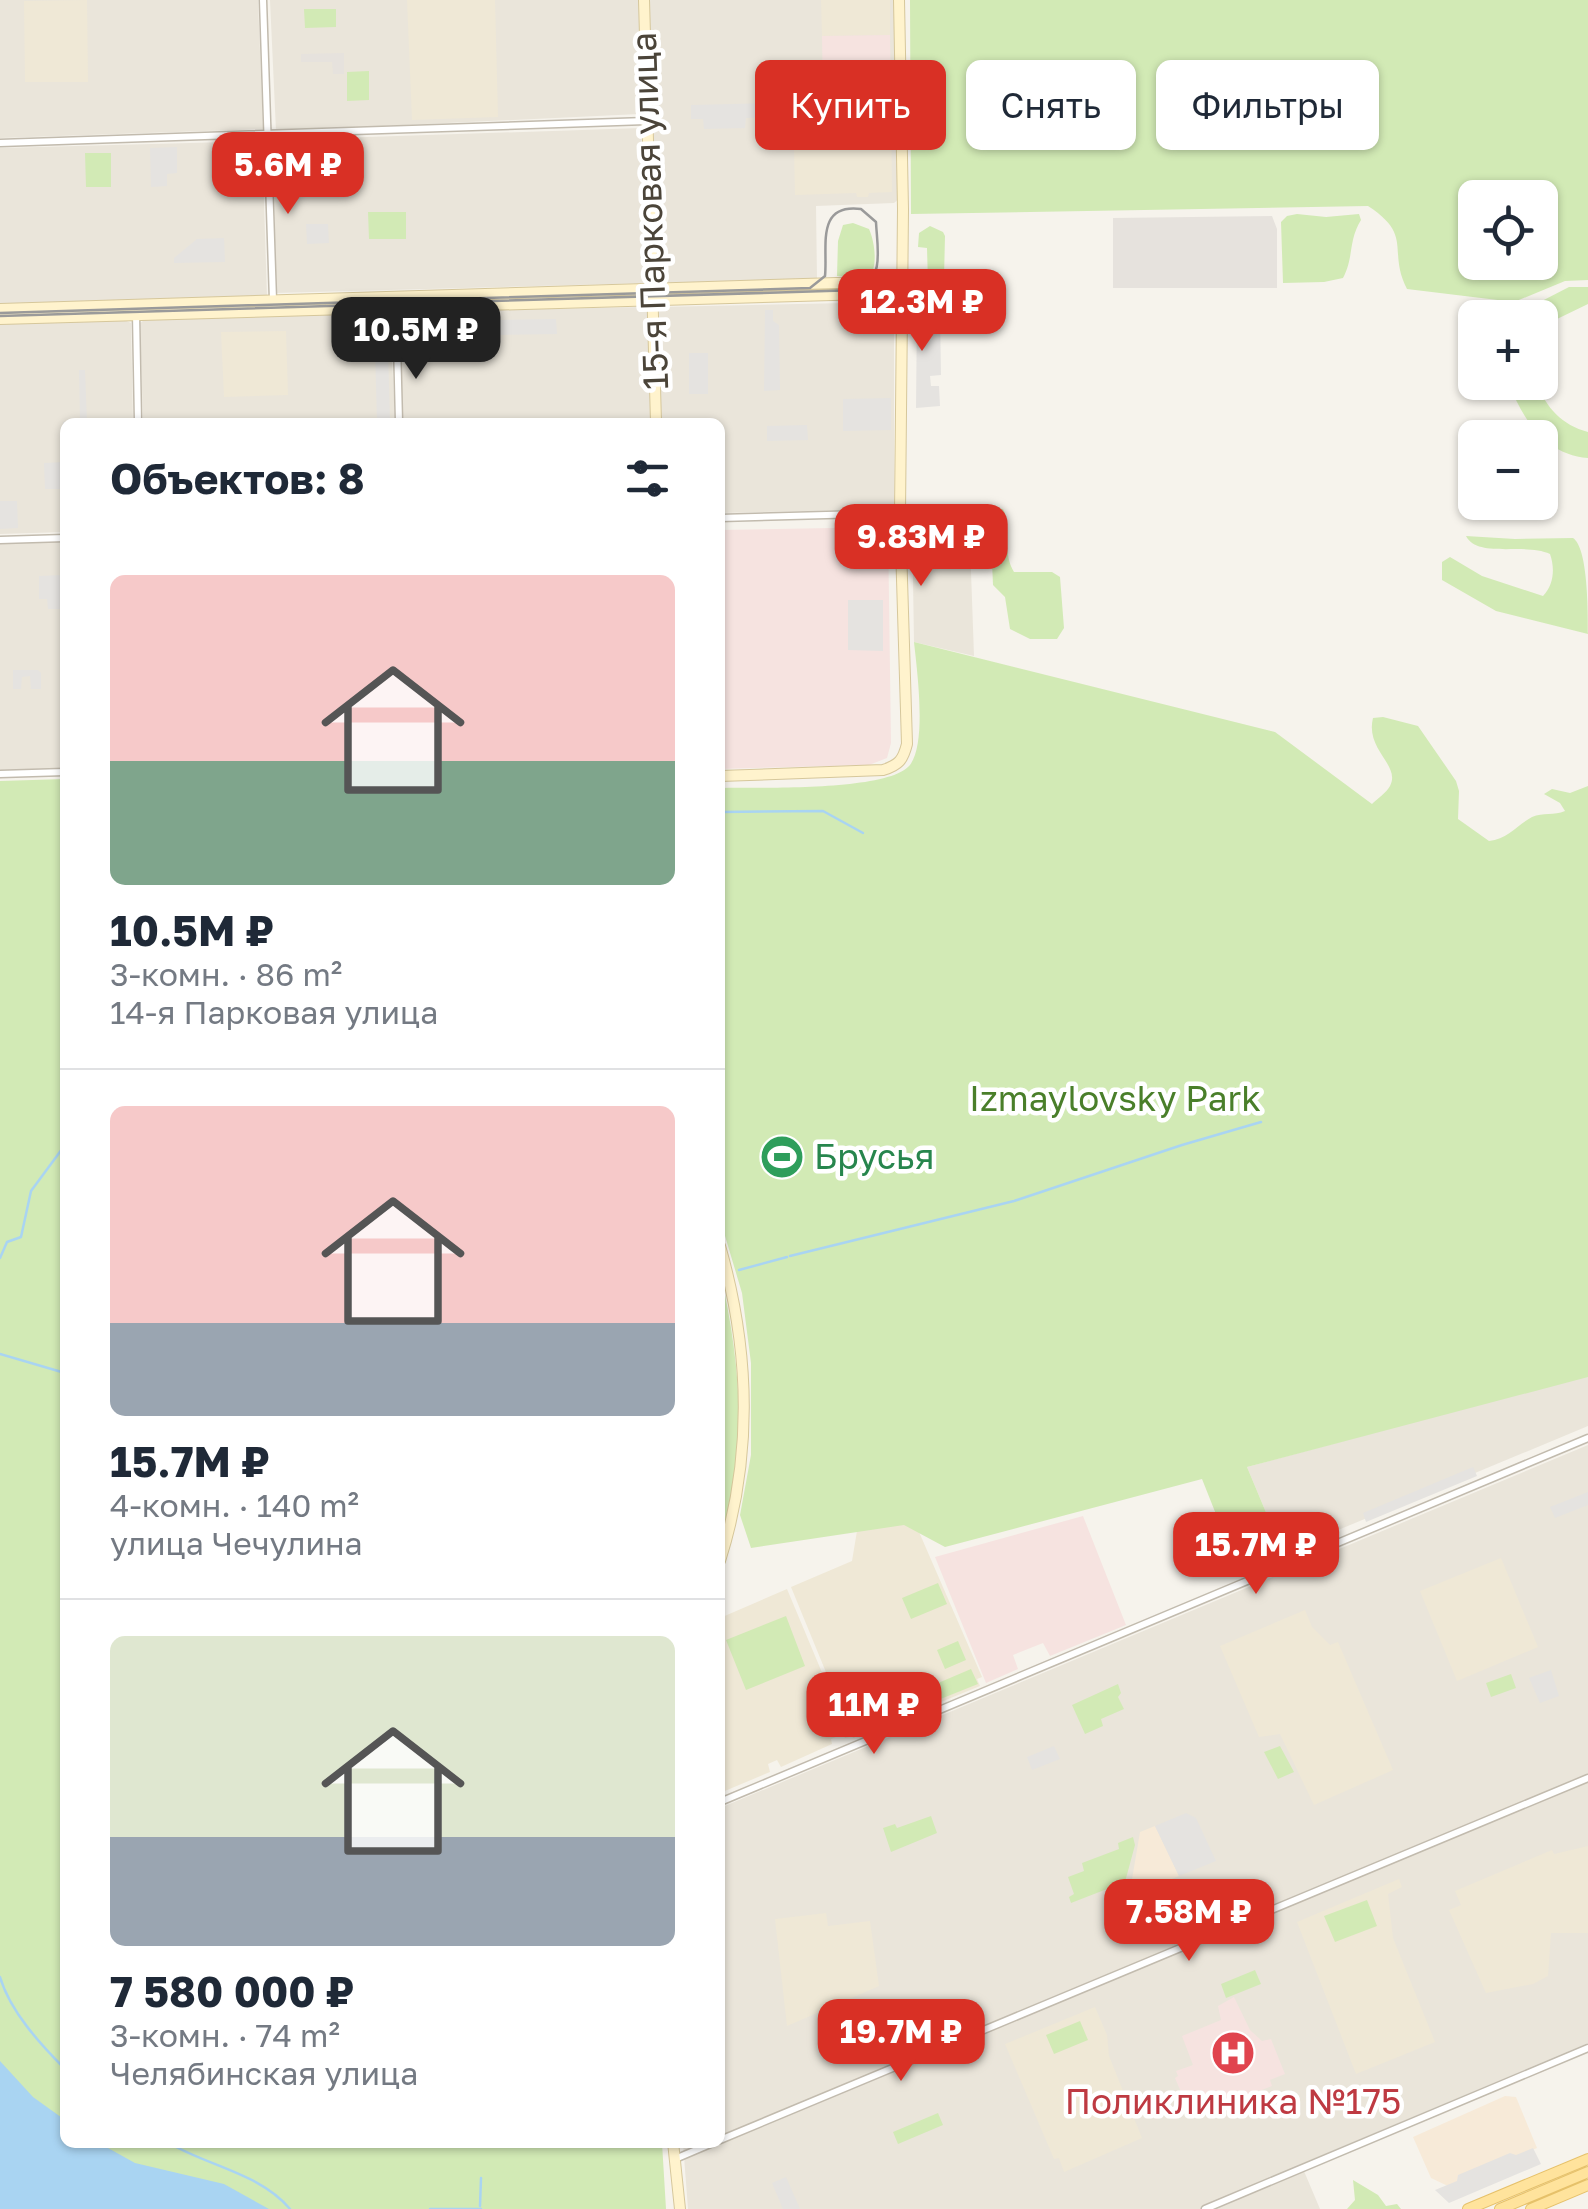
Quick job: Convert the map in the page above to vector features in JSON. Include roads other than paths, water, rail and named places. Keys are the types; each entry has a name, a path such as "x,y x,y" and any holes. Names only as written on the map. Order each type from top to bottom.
{"main road":[{"name":"15-я Парковая улица","path":"644,0 656,418"},
{"path":"725,776 882,770 904,758 907,744 900,513 900,0"},
{"path":"0,309 273,306 653,288 903,287"},
{"path":"394,301 653,301 903,287"},
{"path":"0,320 136,310"},
{"path":"725,1267 738,1322 744,1428 735,1506 725,1543"},
{"path":"673,2148 677,2209"},
{"path":"1468,2209 1588,2159"},
{"path":"1500,2209 1588,2172"},
{"path":"1531,2209 1588,2185"}],"street":[{"path":"264,0 273,306"},
{"path":"0,142 646,120"},
{"path":"394,301 396,323"},
{"path":"136,310 138,418"},
{"path":"397,342 399,418"},
{"path":"725,518 900,513"},
{"path":"0,540 60,538"},
{"path":"0,774 60,772"},
{"path":"725,1800 1588,1438"},
{"path":"725,2139 1588,1778"},
{"path":"1205,2209 1588,2048"},
{"path":"674,2160 703,2148"}],"water":[{"path":"0,2061 33,2097 60,2116 60,2148 108,2148 135,2163 224,2184 269,2209 0,2209"}],"waterway":[{"path":"725,812 823,811 863,833"},
{"path":"790,1256 1014,1201 1261,1122"},
{"path":"0,1258 7,1242 21,1237 31,1191 60,1152"},
{"path":"739,1270 787,1257"},
{"path":"0,1354 60,1372"},
{"path":"0,1977 18,2014 60,2064"},
{"path":"179,2148 248,2178 290,2209"},
{"path":"480,2206 481,2178"},
{"path":"430,2209 481,2209"}],"tunnel":[{"path":"396,323 397,342"}],"tram line":[{"path":"0,313 810,288 825,276 827,230 836,213 861,209 876,222 876,270 859,290 0,316"}],"place":[{"name":"Брусья","path":"782,1157"},
{"name":"Поликлиника №175","path":"1233,2053"}],"park label":[{"name":"Izmaylovsky Park","path":"1115,1099"}]}
